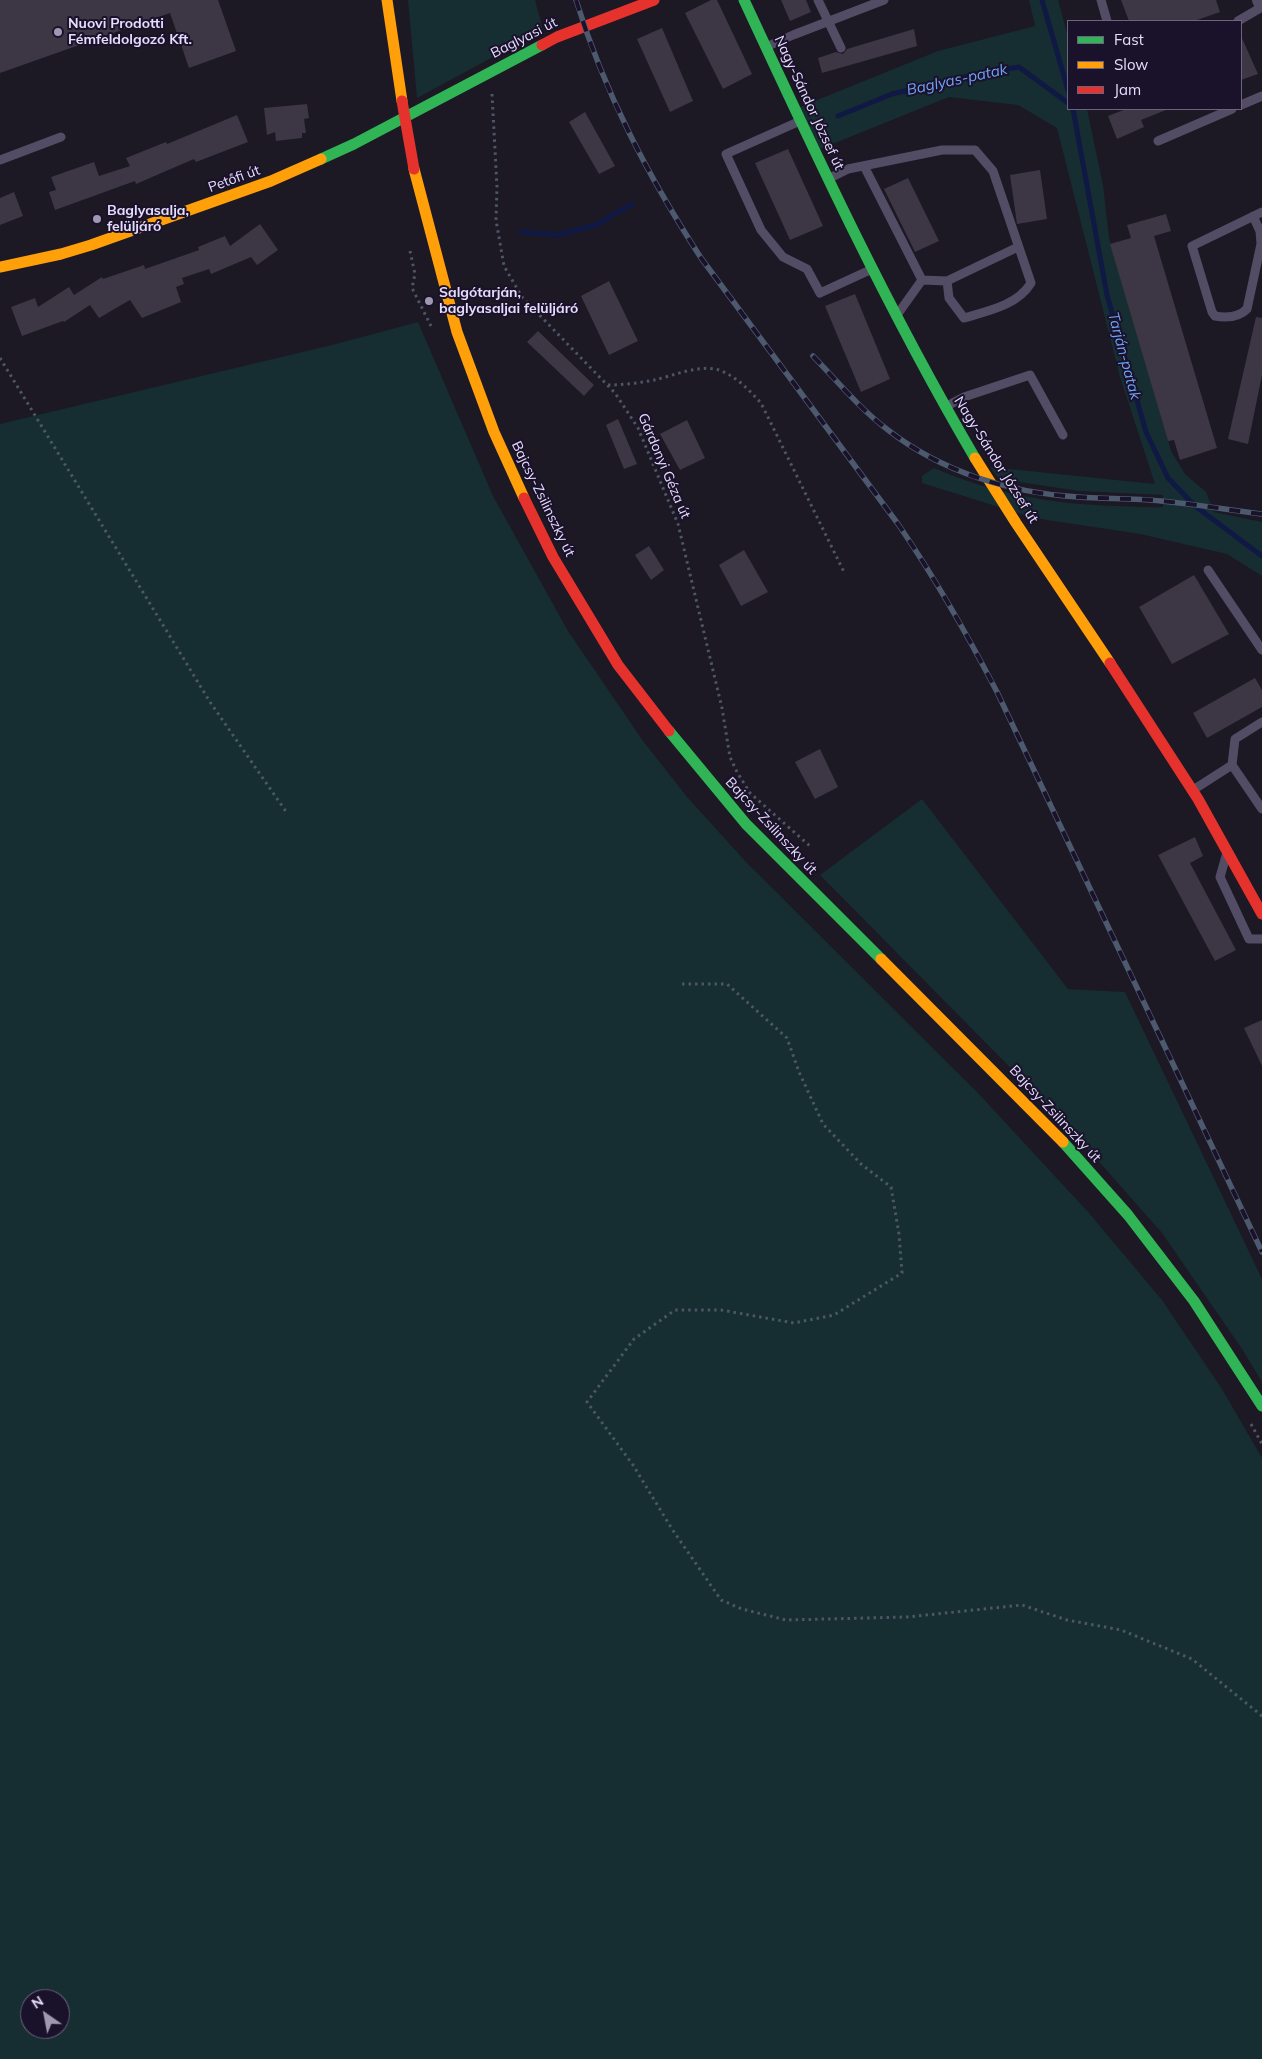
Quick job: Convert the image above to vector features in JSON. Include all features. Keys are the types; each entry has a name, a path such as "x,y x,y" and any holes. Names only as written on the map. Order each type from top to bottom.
{"street":[{"name":"Bajcsy-Zsilinszky út","path":"387,0 414,169 457,332 494,432 533,519 553,557 618,664 680,746 746,824 1034,1112 1128,1214 1194,1301 1262,1406"},
{"name":"Baglyasi út","path":"413,114 557,37 654,0"},
{"name":"Nagy-Sándor József út","path":"744,0 871,270 945,408 990,482 1193,790 1228,849 1262,914"},
{"path":"1260,0 1262,6"},
{"name":"Petőfi út","path":"0,267 61,254 271,181 346,148 413,114"}],"lane":[{"path":"818,0 841,48"},
{"path":"766,47 884,0"},
{"path":"1101,0 1107,20"},
{"path":"1240,20 1262,6"},
{"path":"1242,105 1262,96"},
{"path":"1158,141 1230,110"},
{"path":"801,121 726,154 733,173 761,230 783,258 807,269 820,293 871,270"},
{"path":"0,160 61,137"},
{"path":"828,179 848,169 942,150 975,150 993,171 1031,283 1025,292 995,310 964,318 949,298 947,281"},
{"path":"864,166 922,280"},
{"path":"1253,216 1260,231 1261,244 1247,309 1244,312 1228,317 1214,315 1192,246 1253,216 1262,212"},
{"path":"922,280 947,281 1018,247"},
{"path":"896,318 922,280"},
{"path":"945,408 964,397 1030,375 1063,435"},
{"path":"1208,570 1262,650"},
{"path":"1262,722 1235,739 1232,765 1262,809"},
{"path":"1193,790 1232,765"},
{"path":"1228,849 1220,877 1249,940 1262,939"}],"path":[{"name":"Gárdonyi Géza út","path":"487,74 493,97 497,187 496,220 504,266 522,297 607,385 626,408 638,428 678,524 722,708 730,757 736,772 750,793 811,847"},
{"path":"0,358 210,702 287,813"},
{"path":"607,385 622,385 655,380 705,369 718,370 746,387 761,403 844,572"},
{"path":"682,984 727,984 787,1038 799,1072 823,1124 861,1164 891,1187 899,1234 902,1273 834,1314 794,1323 721,1310 675,1310 634,1339 587,1402 633,1465 672,1529 721,1600 742,1609 786,1620 907,1617 1022,1605 1067,1620 1121,1630 1192,1659 1262,1716"}],"green space":[{"path":"408,0 535,0 543,30 417,98"},
{"path":"1029,0 1058,0 1067,33 1067,110 1087,110 1103,185 1109,238 1171,451 1185,474 1206,492 1214,512 1262,522 1262,576 1227,554 1140,534 1034,518 922,483 922,476 934,468 979,485 1046,500 1093,505 1163,507 1163,495 1079,491 999,479 990,467 1155,484 1120,377 1057,128 1018,105 949,97 815,151 795,109 938,51 1035,26"},
{"path":"418,322 493,496 568,631 643,741 688,798 747,863 978,1093 1089,1213 1162,1300 1222,1389 1262,1458 1262,2059 0,2059 0,424 336,344"},
{"path":"922,799 1068,989 1125,992 1262,1279 1262,1382 1242,1349 1162,1233 1063,1121 820,875"}],"building":[{"name":"Nuovi Prodotti Fémfeldolgozó Kft.","path":"0,0 218,0 236,51 189,68 170,13 0,73"},
{"path":"711,0 717,0 752,74 723,89 685,13"},
{"path":"781,0 806,0 811,12 790,21"},
{"path":"1121,0 1216,0 1220,12 1197,20 1129,20"},
{"path":"662,28 693,101 670,112 637,39"},
{"path":"914,29 917,46 822,73 818,58 836,52 843,54 847,49"},
{"path":"1242,38 1258,74 1242,80"},
{"path":"307,104 309,118 304,119 306,133 302,133 302,138 276,141 275,132 267,135 264,108"},
{"path":"1123,110 1166,110 1141,120 1144,127 1117,139 1108,116"},
{"path":"585,112 615,166 599,174 569,122"},
{"path":"237,115 248,142 196,162 194,159 136,184 135,181 55,210 49,192 56,190 51,177 94,162 99,176 130,166 126,158 166,142 167,144"},
{"path":"788,149 823,226 790,240 755,163"},
{"path":"1040,170 1047,219 1017,224 1010,175"},
{"path":"908,178 939,241 915,252 884,189"},
{"path":"14,192 23,216 0,225 0,198"},
{"path":"1166,214 1171,231 1154,236 1217,448 1180,460 1174,440 1168,441 1110,244 1131,238 1127,225"},
{"path":"260,224 278,250 257,265 251,257 211,274 209,269 182,278 184,284 176,287 181,302 142,318 130,300 99,318 90,305 64,322 22,336 11,307 35,298 38,307 69,287 74,295 102,277 103,279 144,265 145,269 199,250 198,247 225,236 230,246"},
{"path":"609,281 638,341 609,355 581,296"},
{"path":"855,294 890,379 861,392 825,306"},
{"path":"1256,317 1262,318 1262,375 1248,444 1228,439"},
{"path":"538,331 594,385 584,396 527,342"},
{"path":"618,419 637,464 624,469 606,425"},
{"path":"687,420 705,458 680,470 660,434"},
{"path":"649,546 664,570 651,580 635,555"},
{"path":"744,550 768,592 741,606 719,565"},
{"path":"1194,575 1229,634 1172,664 1139,607"},
{"path":"1255,678 1262,690 1262,707 1207,738 1193,713"},
{"path":"820,749 838,787 815,799 795,762"},
{"path":"1195,837 1203,856 1190,863 1236,950 1215,961 1158,855"},
{"path":"1262,1020 1262,1066 1244,1028"}],"waterway":[{"name":"Tarján-patak","path":"1042,0 1067,87"},
{"name":"Baglyas-patak","path":"838,116 892,94 977,74 1019,67 1067,102"},
{"name":"Tarján-patak","path":"1073,110 1107,295 1146,432 1168,478 1195,506 1262,556"},
{"path":"521,232 558,235 596,225 632,204"}],"railway":[{"path":"576,0 614,101 663,196 701,258 912,544 974,649 997,692 1262,1252"},
{"path":"813,356 858,404 888,430 931,458 978,478 1027,491 1053,495 1140,499 1262,514"}],"traffic: fast":[{"path":"744,0 854,232 912,346 975,458"},
{"path":"321,159 354,144 542,45"},
{"path":"669,731 746,824 881,959"},
{"path":"1063,1142 1128,1215 1194,1301 1262,1406"}],"traffic: slow":[{"path":"387,0 402,101"},
{"path":"0,267 61,254 91,245 271,181 321,159"},
{"path":"414,169 457,332 494,432 524,498"},
{"path":"975,458 1016,523 1110,663"},
{"path":"881,959 1063,1142"}],"traffic: jam":[{"path":"542,45 557,37 654,0"},
{"path":"402,101 414,169"},
{"path":"524,498 553,557 618,665 669,731"},
{"path":"1110,663 1198,799 1262,914"}],"place":[{"name":"Nuovi Prodotti Fémfeldolgozó Kft.","path":"58,32"},
{"name":"Baglyasalja, felüljáró","path":"97,219"},
{"name":"Salgótarján, baglyasaljai felüljáró","path":"429,301"}]}
